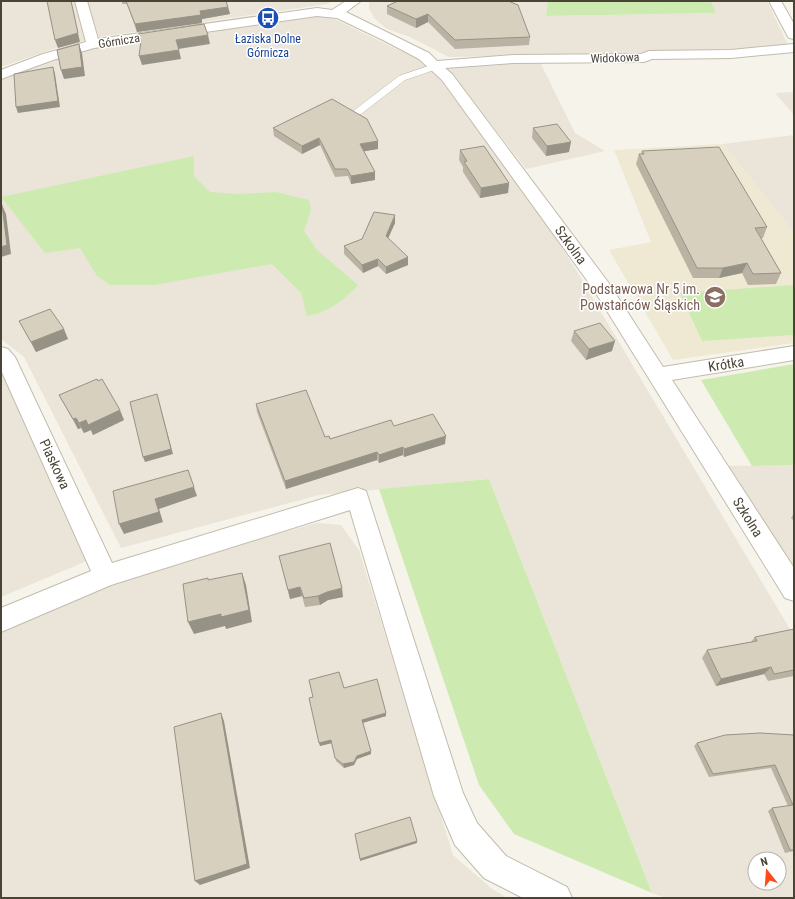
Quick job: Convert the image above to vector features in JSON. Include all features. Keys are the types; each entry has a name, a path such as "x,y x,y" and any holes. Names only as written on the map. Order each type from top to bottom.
{"street":[{"path":"81,1 94,44"},
{"path":"335,13 355,1"},
{"path":"775,1 794,35"},
{"name":"Górnicza","path":"1,74 48,57 94,44 304,13 335,13"},
{"name":"Szkolna","path":"335,13 353,20 412,49 447,76 601,286 794,590"},
{"name":"Widokowa","path":"436,66 539,58 644,58 649,55 731,54 794,48"},
{"name":"Krótka","path":"657,376 794,353"},
{"name":"Piaskowa","path":"1,354 5,357 106,576"},
{"path":"1,620 106,576 358,498 449,796 466,834 495,867 556,898"}],"lane":[{"path":"357,112 402,78 436,66"}],"shaded area":[{"path":"1,1 75,1 87,40 56,48 1,67"},
{"path":"87,1 334,1 327,4 99,37"},
{"path":"371,1 548,1 546,16 716,13 711,1 767,1 788,45 660,55 449,57 410,37 387,29 375,19 369,9 369,3"},
{"path":"302,16 328,16 417,59 438,76 543,219 573,265 794,636 794,898 666,898 652,893 489,479 319,495 121,548 24,357 1,339 1,78 63,55 118,42"},
{"path":"539,60 575,133 605,151 526,169 446,67"},
{"path":"794,92 794,115 775,93"},
{"path":"794,135 794,233 723,144"},
{"name":"Podstawowa Nr 5 im. Powstańców Śląskich","path":"723,144 794,233 794,343 673,360 609,250 651,242 614,150"},
{"path":"1,371 25,414 94,558 1,597"},
{"path":"794,465 794,574 727,466"},
{"path":"317,523 341,525 359,550 453,855 491,888 507,898 1,898 1,626 110,580"}],"green space":[{"path":"548,1 711,1 716,13 546,16"},
{"path":"194,156 194,176 210,192 238,194 276,192 309,200 311,210 304,231 317,250 358,285 341,301 329,309 307,316 301,293 272,264 154,285 110,285 97,276 80,248 45,253 1,197"},
{"path":"794,285 794,335 702,341 680,293"},
{"path":"794,364 794,465 752,466 701,380"},
{"path":"489,479 652,893 514,834 479,785 379,489"}],"building":[{"path":"47,1 71,1 78,33 55,40"},
{"path":"126,1 226,1 228,7 200,11 201,15 135,24"},
{"path":"398,1 508,1 518,5 530,37 455,40 428,14 416,19 387,6"},
{"path":"204,24 208,35 176,40 179,50 139,56 141,41 138,34"},
{"path":"79,44 82,67 61,70 57,50"},
{"path":"53,67 58,101 16,107 14,74"},
{"path":"332,99 367,119 378,141 360,144 375,172 351,176 347,169 335,169 319,138 302,146 273,128"},
{"path":"557,124 571,142 547,146 533,128"},
{"path":"484,146 509,183 481,188 464,162 467,161 460,150"},
{"path":"719,147 767,227 755,228 781,273 753,274 747,263 723,268 697,268 639,154 644,154 642,151"},
{"path":"2,205 7,245 1,247 1,206"},
{"path":"374,212 395,215 386,236 408,257 386,267 378,259 362,265 344,246 362,239"},
{"path":"50,309 64,329 31,342 19,321"},
{"path":"600,323 615,341 589,349 574,331"},
{"path":"97,379 98,381 102,379 120,410 88,425 86,420 79,423 76,418 73,419 59,395"},
{"path":"306,390 325,437 329,436 330,439 391,420 394,426 433,414 446,436 379,455 377,452 285,481 256,404"},
{"path":"157,394 171,449 143,457 130,402"},
{"path":"188,470 194,487 155,499 159,512 119,524 113,491"},
{"path":"330,543 342,588 318,596 304,598 300,587 288,590 279,556"},
{"path":"242,573 249,610 221,617 221,614 188,622 183,584 208,578 208,580"},
{"path":"794,629 794,670 774,674 771,667 721,679 707,650 757,641 755,637"},
{"path":"339,672 344,688 377,679 386,713 362,720 371,751 357,756 354,762 343,764 335,758 331,740 319,743 309,698 313,697 309,680"},
{"path":"221,713 247,864 195,881 174,727"},
{"path":"760,733 794,735 794,850 790,850 772,808 793,805 775,765 713,774 697,743 725,735"},
{"path":"410,817 417,841 360,859 355,834"}],"place":[{"name":"Łaziska Dolne Górnicza","path":"268,18"},
{"name":"Podstawowa Nr 5 im. Powstańców Śląskich","path":"715,297"}]}
